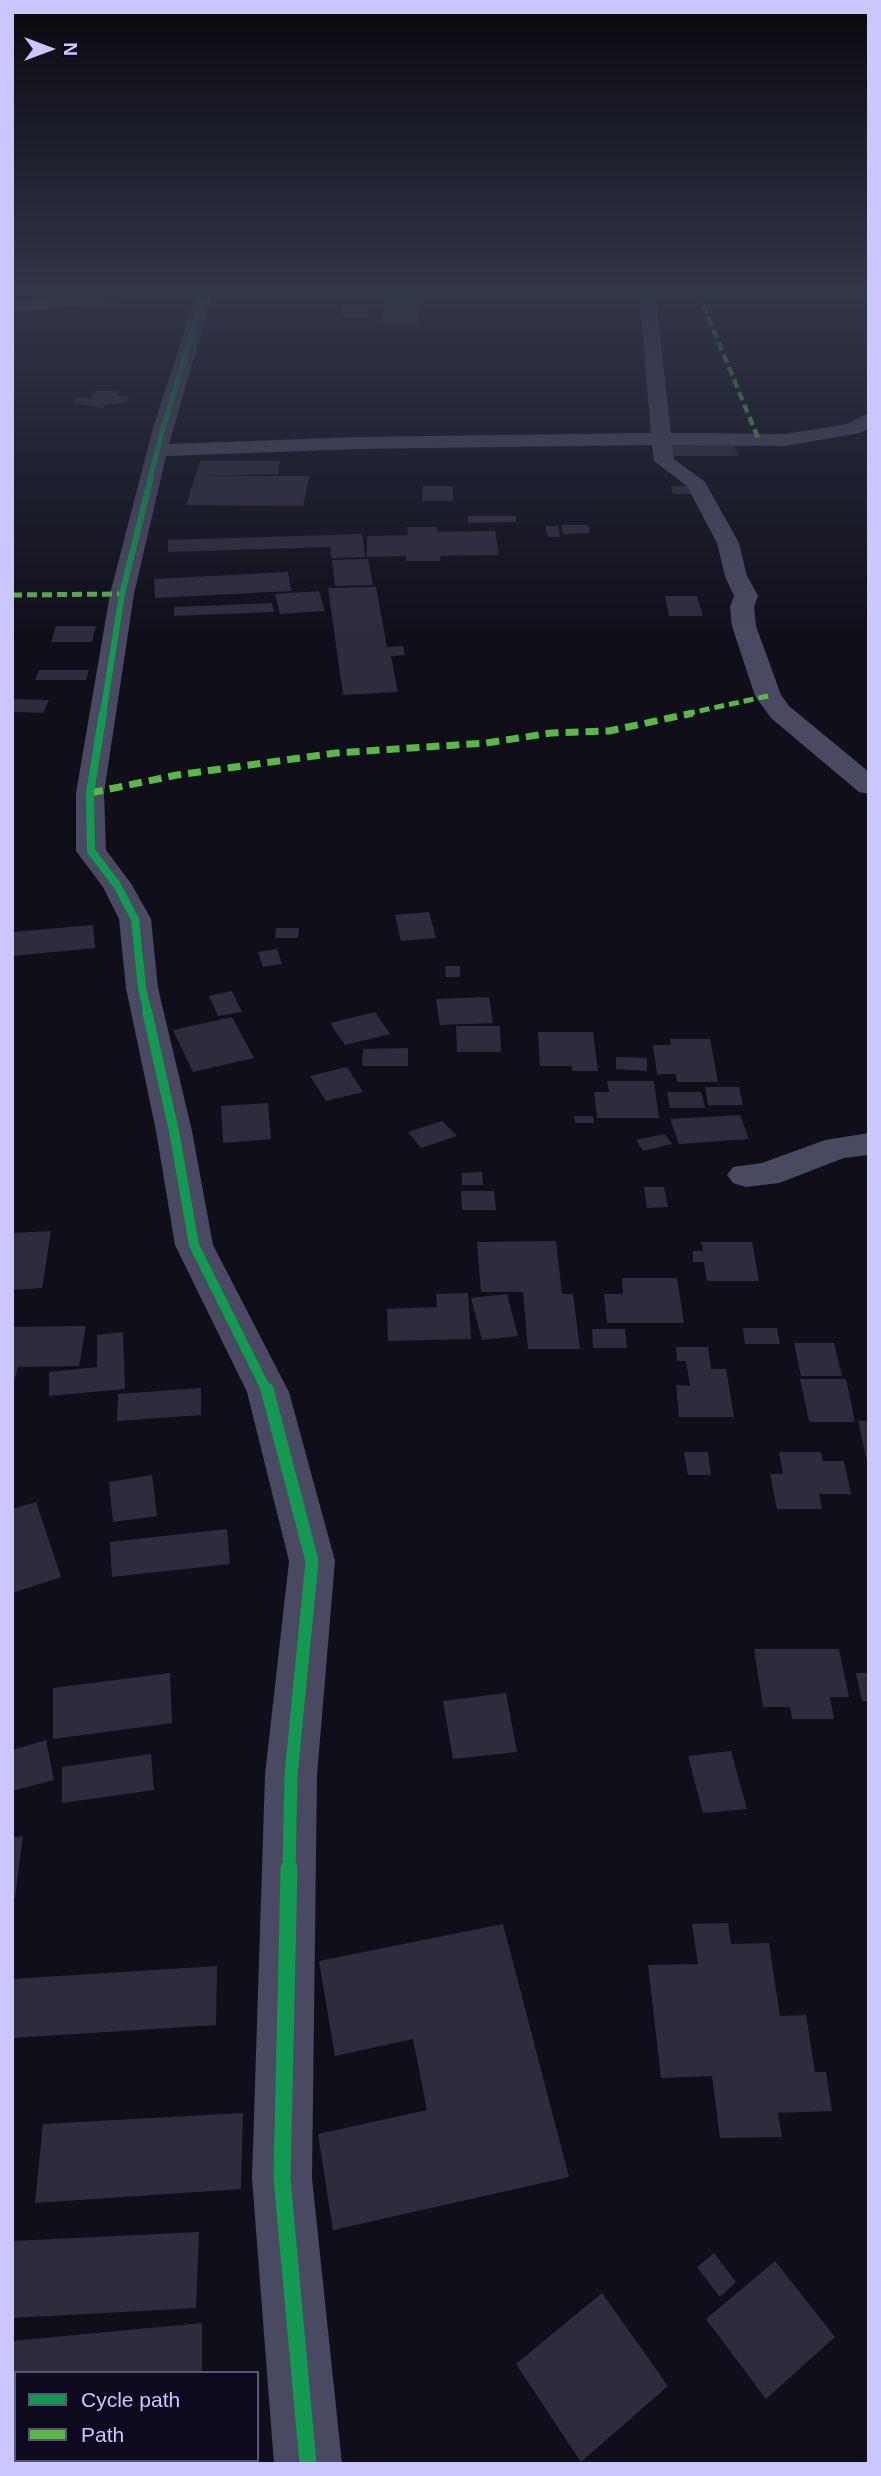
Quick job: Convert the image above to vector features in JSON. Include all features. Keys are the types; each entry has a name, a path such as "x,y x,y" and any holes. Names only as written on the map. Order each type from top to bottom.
{"street":[{"path":"171,408 122,594 90,793 91,851 117,885 135,919 142,988 174,1131 194,1245 268,1392 313,1561 291,1775 282,2178 308,2464"},
{"path":"660,408 664,461 695,482 728,543 736,576 746,596 742,607 744,626 768,696 780,712 869,786"},
{"path":"159,450 357,443 785,440 853,429 869,419"},
{"path":"746,1175 766,1175 838,1148 869,1144"}],"building":[{"path":"668,445 734,445 738,456 671,456"},
{"path":"200,461 280,461 278,474 203,476 309,476 303,506 186,505"},
{"path":"423,486 453,486 453,501 422,501"},
{"path":"671,486 693,486 695,494 673,494"},
{"path":"468,516 516,516 516,522 468,523"},
{"path":"561,525 588,525 590,533 563,534"},
{"path":"545,526 558,526 560,537 548,537"},
{"path":"407,527 437,527 438,532 495,531 499,555 440,556 441,561 406,561 406,556 367,557 367,536 408,535"},
{"path":"362,534 365,557 331,558 330,547 168,552 168,540"},
{"path":"368,559 373,585 335,586 332,560"},
{"path":"288,572 291,591 155,598 154,579"},
{"path":"376,587 387,647 403,646 405,655 391,656 398,692 343,695 328,588"},
{"path":"319,591 325,611 280,614 275,594"},
{"path":"665,596 697,596 703,616 669,616"},
{"path":"272,603 274,612 174,616 174,607"},
{"path":"56,626 96,626 92,642 51,642"},
{"path":"39,670 89,670 86,680 35,680"},
{"path":"12,699 49,700 43,713 12,712"},
{"path":"429,912 436,938 401,941 395,915"},
{"path":"93,925 95,948 12,956 12,932"},
{"path":"276,928 299,928 298,938 275,938"},
{"path":"277,949 282,964 263,967 258,952"},
{"path":"445,966 460,966 460,977 446,977"},
{"path":"232,991 242,1012 218,1016 209,996"},
{"path":"489,997 493,1023 440,1025 436,999"},
{"path":"375,1012 390,1034 345,1045 330,1023"},
{"path":"232,1017 254,1058 193,1072 173,1030"},
{"path":"456,1026 500,1026 501,1052 457,1052"},
{"path":"538,1032 593,1032 598,1071 572,1071 572,1066 540,1066"},
{"path":"670,1039 710,1039 718,1082 677,1082 676,1074 657,1074 653,1045 671,1045"},
{"path":"408,1048 408,1066 362,1066 363,1049"},
{"path":"616,1057 647,1058 647,1071 616,1069"},
{"path":"347,1067 363,1092 326,1101 310,1076"},
{"path":"607,1081 654,1081 659,1118 597,1118 594,1092 609,1092"},
{"path":"705,1087 739,1087 743,1105 708,1105"},
{"path":"667,1092 701,1092 705,1108 670,1108"},
{"path":"268,1103 271,1139 223,1143 221,1106"},
{"path":"740,1115 749,1139 679,1144 670,1119"},
{"path":"574,1116 593,1116 594,1123 575,1123"},
{"path":"442,1121 457,1136 421,1148 408,1132"},
{"path":"665,1134 672,1144 643,1151 636,1140"},
{"path":"482,1172 483,1185 462,1185 462,1173"},
{"path":"644,1187 664,1187 668,1207 647,1208"},
{"path":"461,1191 494,1191 496,1210 462,1210"},
{"path":"51,1231 42,1288 12,1290 12,1233"},
{"path":"556,1241 562,1294 573,1294 580,1349 528,1349 523,1292 481,1292 477,1242"},
{"path":"701,1242 752,1242 759,1281 707,1281 704,1262 693,1262 693,1251 703,1251"},
{"path":"622,1278 677,1278 684,1323 607,1323 604,1294 623,1294"},
{"path":"468,1293 471,1339 388,1341 387,1309 437,1307 436,1294"},
{"path":"507,1294 518,1336 482,1340 471,1298"},
{"path":"86,1326 79,1366 18,1367 12,1389 12,1327"},
{"path":"743,1328 777,1328 780,1344 745,1344"},
{"path":"592,1329 625,1329 627,1348 593,1348"},
{"path":"123,1332 125,1389 49,1396 49,1372 97,1367 97,1335"},
{"path":"794,1343 834,1343 842,1376 801,1376"},
{"path":"676,1347 708,1347 711,1369 726,1369 734,1417 679,1417 676,1385 690,1386 686,1361 677,1361"},
{"path":"800,1379 846,1379 855,1422 809,1422"},
{"path":"201,1388 201,1415 117,1421 118,1394"},
{"path":"858,1421 869,1421 869,1465 868,1465"},
{"path":"684,1452 708,1452 711,1475 688,1475"},
{"path":"779,1452 821,1452 823,1461 844,1461 851,1494 819,1494 822,1509 777,1509 770,1474 783,1474"},
{"path":"152,1475 157,1516 113,1522 109,1482"},
{"path":"36,1502 61,1577 12,1593 12,1509"},
{"path":"227,1529 230,1564 112,1577 110,1542"},
{"path":"754,1649 839,1649 849,1697 830,1697 834,1719 792,1719 790,1707 763,1707"},
{"path":"170,1673 172,1723 53,1739 53,1688"},
{"path":"856,1673 869,1673 869,1701 862,1701"},
{"path":"506,1693 517,1752 453,1759 443,1701"},
{"path":"46,1740 54,1780 12,1791 12,1750"},
{"path":"731,1751 747,1809 703,1813 688,1756"},
{"path":"151,1754 154,1790 62,1803 62,1767"},
{"path":"23,1836 15,1898 12,1898 12,1837"},
{"path":"728,1923 731,1944 769,1943 780,2016 806,2015 815,2072 826,2072 832,2111 778,2113 782,2137 720,2138 712,2076 661,2078 648,1965 698,1964 692,1924"},
{"path":"503,1924 569,2177 333,2230 318,2134 427,2110 413,2039 335,2056 319,1961"},
{"path":"217,1966 216,2025 12,2038 12,1979"},
{"path":"243,2113 241,2189 35,2203 43,2124"},
{"path":"199,2232 196,2308 12,2318 12,2241"},
{"path":"714,2253 736,2282 720,2297 697,2267"},
{"path":"775,2261 835,2337 766,2399 706,2319"},
{"path":"602,2293 668,2386 581,2462 516,2364"},
{"path":"202,2323 202,2371 14,2371 14,2462 168,2462 12,2464 12,2341"}],"marked path":[{"path":"745,408 758,438"},
{"path":"12,595 122,594"},
{"path":"90,793 177,775 336,753 486,743 551,733 609,731 768,696"}],"cycle path":[{"path":"169,408 122,594 90,793 91,851 117,885 135,919 142,988 174,1131 194,1245 268,1392 312,1561 291,1775 282,2178 308,2464"}]}
